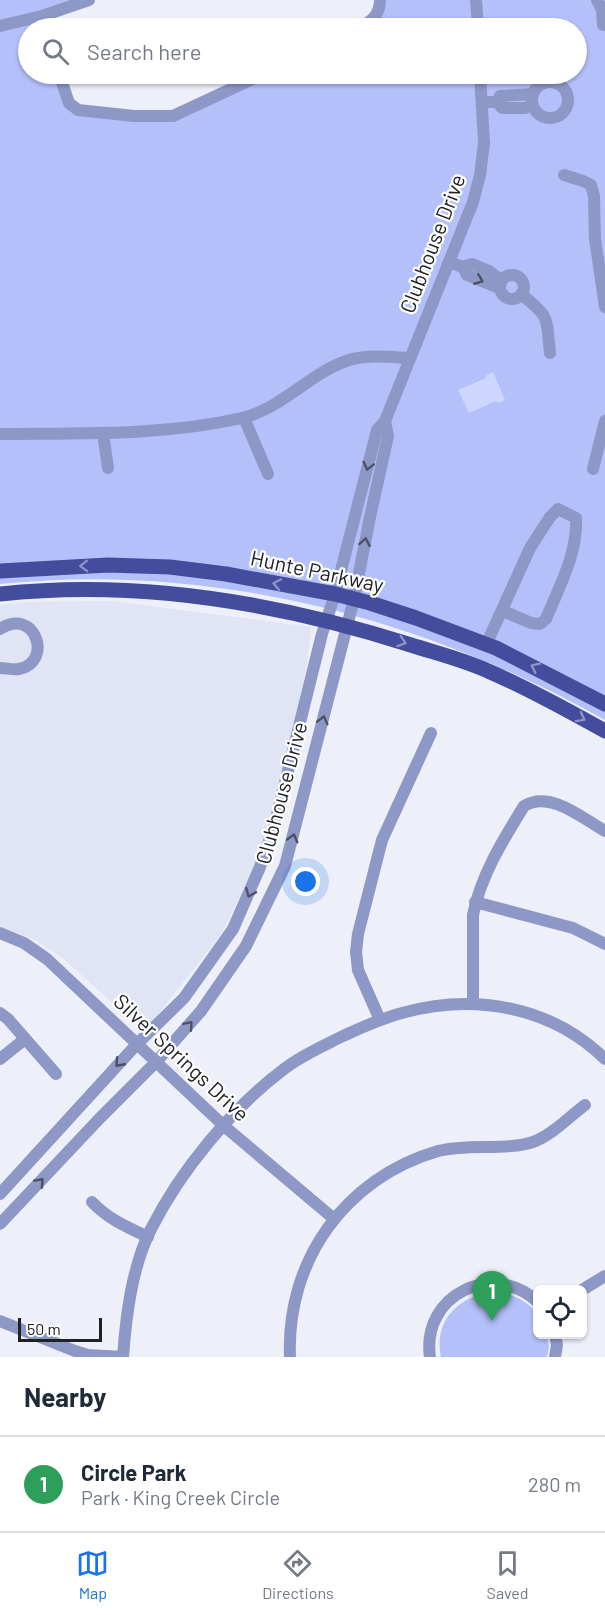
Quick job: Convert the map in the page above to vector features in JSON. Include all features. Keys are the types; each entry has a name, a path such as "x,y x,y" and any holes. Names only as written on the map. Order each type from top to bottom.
{"main road":[{"name":"Hunte Parkway","path":"0,571 108,565 170,567 226,574 335,594 416,618 486,645 545,672 605,704"},
{"name":"Hunte Parkway","path":"0,594 68,590 131,591 183,596 304,614 347,625 488,670 605,731"}],"street":[{"path":"52,18 89,0"},
{"path":"375,18 380,8 380,0"},
{"path":"476,0 477,18"},
{"path":"597,0 602,10 603,25"},
{"path":"0,26 18,24"},
{"path":"62,84 69,103 78,110 153,117 173,116 242,84"},
{"name":"Clubhouse Drive","path":"0,1194 137,1044 184,998 233,929 246,901 274,827 321,634 335,594 377,430 385,421 473,202 480,175 484,144 481,84"},
{"path":"482,102 497,102 502,108 525,108 533,100"},
{"path":"564,176 591,185 594,196 595,239 605,307"},
{"path":"449,262 463,267 467,275 500,284"},
{"path":"512,274 520,277 524,287 515,299 507,298 503,296 500,284 512,274"},
{"path":"521,294 544,313 548,325 550,353"},
{"path":"0,434 104,433 177,429 244,418 276,403 327,370 347,361 377,356 410,358"},
{"path":"244,418 268,474"},
{"name":"Clubhouse Drive","path":"0,1224 156,1062 201,1011 246,946 285,866 354,599 388,436 385,421"},
{"path":"593,470 605,421"},
{"path":"104,433 108,468"},
{"path":"486,645 530,548 550,517 558,509 576,518 572,554 546,619 540,624 531,623 503,611"},
{"path":"0,629 6,625 21,624 34,633 38,647 33,661 27,666 20,669 0,668"},
{"path":"380,1020 358,970 356,952 358,934 382,840 431,733"},
{"path":"473,1004 475,902 486,874 524,806 533,801 546,800 605,831"},
{"path":"475,902 573,928 605,944"},
{"name":"Silver Springs Drive","path":"0,933 24,943 47,959 224,1126 333,1218"},
{"path":"0,1321 88,1355 122,1357 131,1295 148,1237 187,1171 224,1126 267,1082 308,1052 380,1020 417,1009 473,1004 501,1005 541,1017 561,1026 605,1059"},
{"path":"0,1013 56,1074"},
{"path":"0,1059 25,1039"},
{"path":"291,1357 291,1317 296,1295 310,1257 333,1218 362,1191 385,1174 441,1150 518,1145 534,1141 549,1133 585,1105"},
{"path":"92,1202 109,1218 148,1237"},
{"path":"587,1287 605,1276"},
{"path":"430,1357 430,1335 435,1321 444,1305 468,1288 497,1283 516,1288 533,1299"},
{"path":"555,1357 556,1339"}],"shaded area":[{"path":"0,0 90,0 42,16 42,18 18,18 18,84 62,84 72,106 153,120 241,84 587,84 587,18 370,18 375,0 605,0 605,720 535,684 463,652 389,626 313,605 236,590 158,581 79,579 0,584"},
{"path":"493,372 505,400 498,403 496,401 469,413 458,390 486,378 485,376"},
{"path":"112,601 311,627 306,670 275,807 254,866 222,933 144,1032 64,959 37,941 0,926 0,605 26,602"},
{"path":"497,1291 509,1294 533,1309 533,1339 548,1339 547,1357 441,1357 441,1331 452,1311 461,1303 484,1293"}],"place":[{"name":"Circle Park","path":"492,1321"}]}
